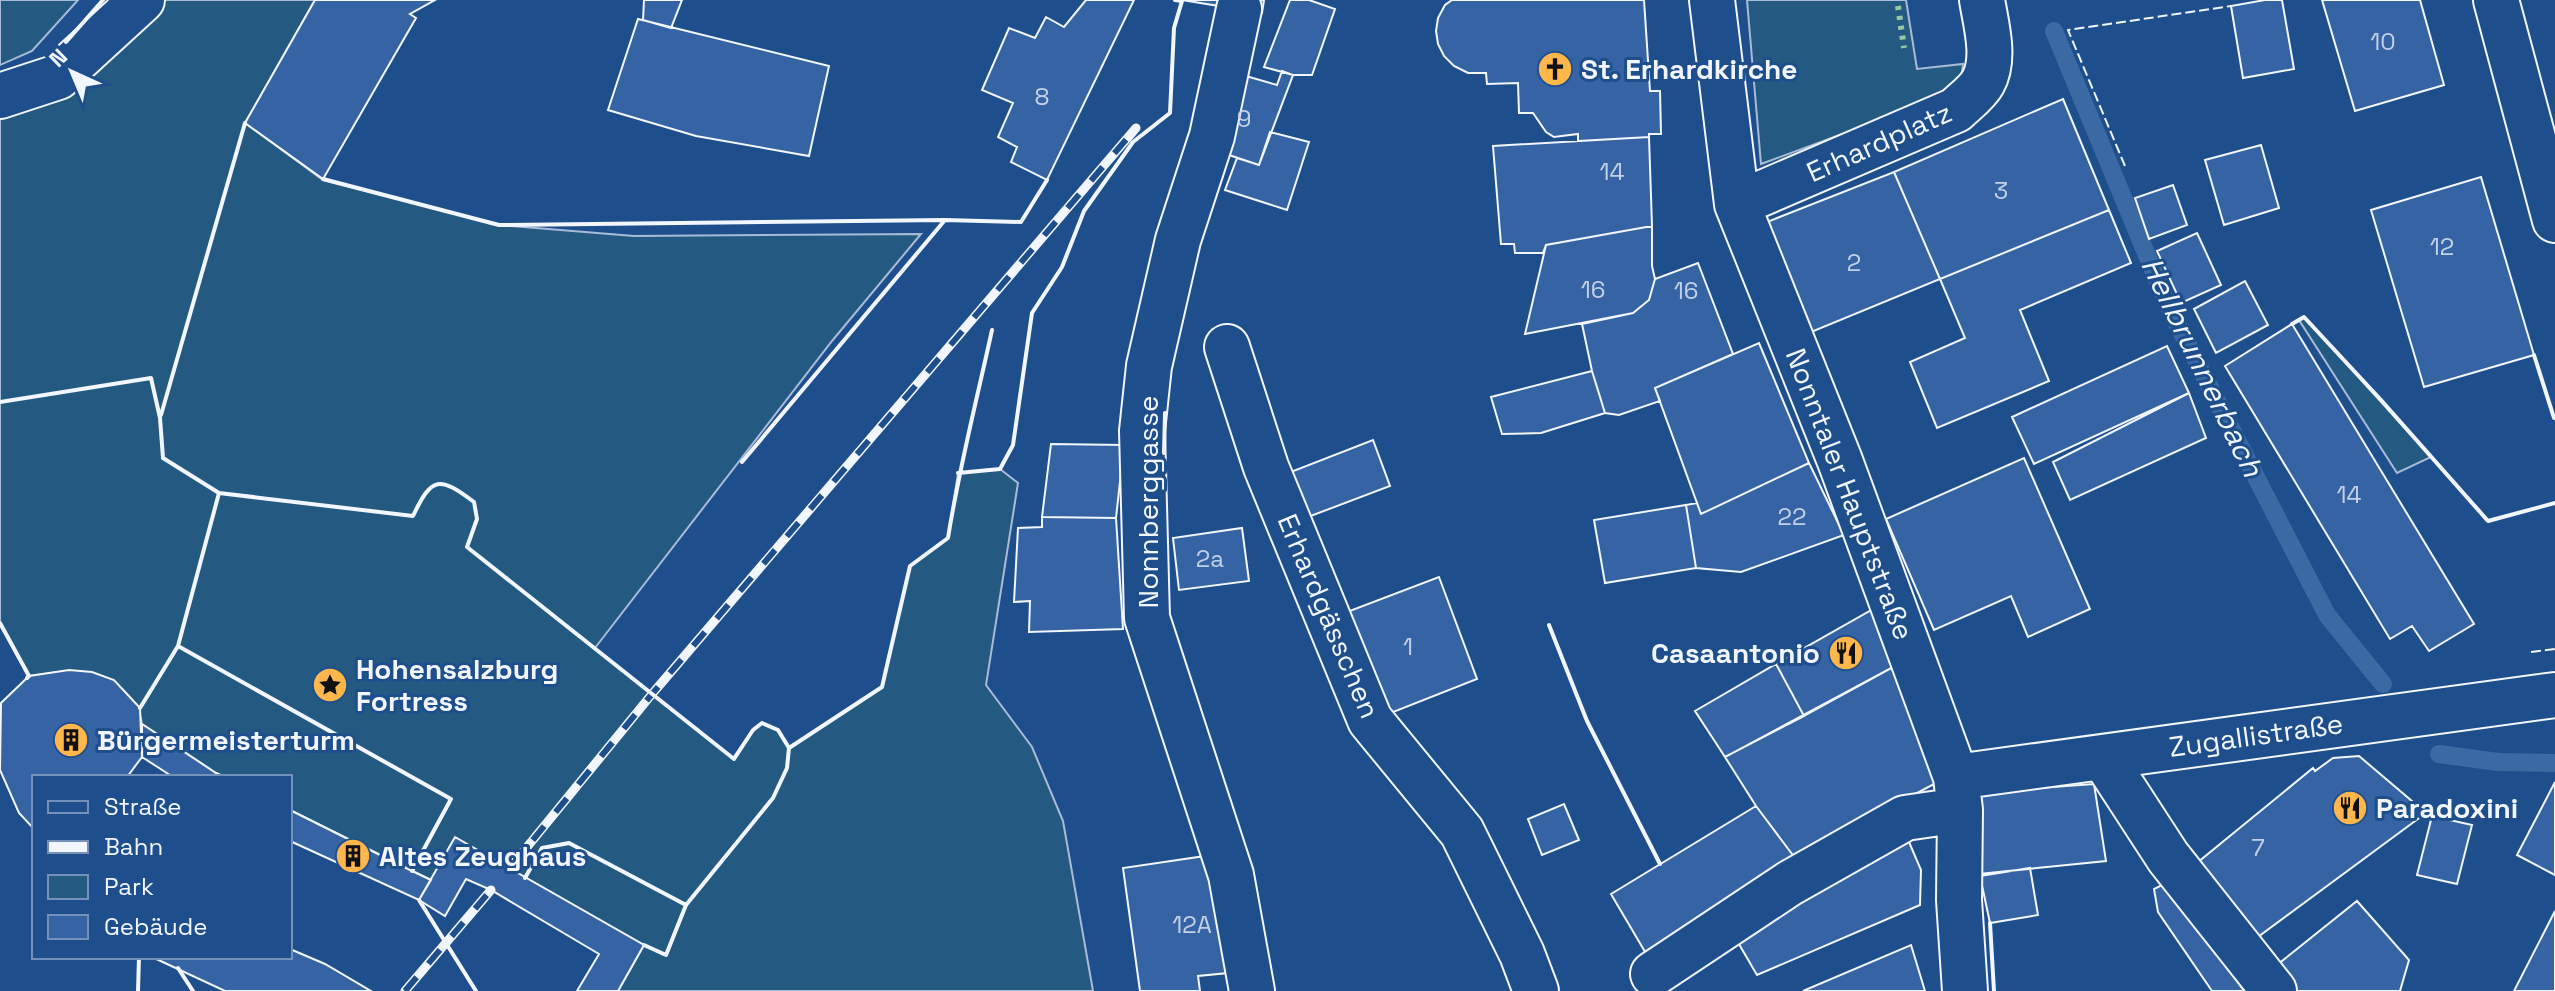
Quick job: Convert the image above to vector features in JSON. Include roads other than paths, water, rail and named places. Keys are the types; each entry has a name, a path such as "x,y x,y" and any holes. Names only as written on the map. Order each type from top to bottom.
{"street":[{"path":"0,96 58,77 142,0"},
{"name":"Nonntaler Hauptstraße","path":"1712,0 1737,204 1840,461 1958,793 1959,900 1965,991"},
{"path":"2496,0 2555,220"},
{"name":"Erhardplatz","path":"1737,204 1956,110 1982,83 1988,69 1986,1"},
{"name":"Nonnberggasse","path":"1239,9 1212,136 1178,240 1155,338 1142,431 1147,618 1231,875 1252,991"},
{"name":"Erhardgässchen","path":"1227,347 1266,467 1370,720 1462,832 1522,954 1536,991"},
{"name":"Zugallistraße","path":"1653,974 1790,883 1905,818 1958,793 2103,757 2555,695"},
{"path":"2103,757 2168,857 2274,991"}],"waterway":[{"name":"Hellbrunnerbach","path":"2054,31 2168,306 2327,615 2383,684"},
{"name":"Hellbrunnerbach","path":"2439,754 2498,762 2555,763"}],"railway":[{"path":"510,868 652,694 1136,128"},
{"path":"405,991 491,890"}],"place":[{"name":"St. Erhardkirche","path":"1555,69"},
{"name":"Casaantonio","path":"1846,653"},
{"name":"Hohensalzburg Fortress","path":"330,685"},
{"name":"Bürgermeisterturm","path":"71,740"},
{"name":"Paradoxini","path":"2350,808"},
{"name":"Altes Zeughaus","path":"353,856"}]}
